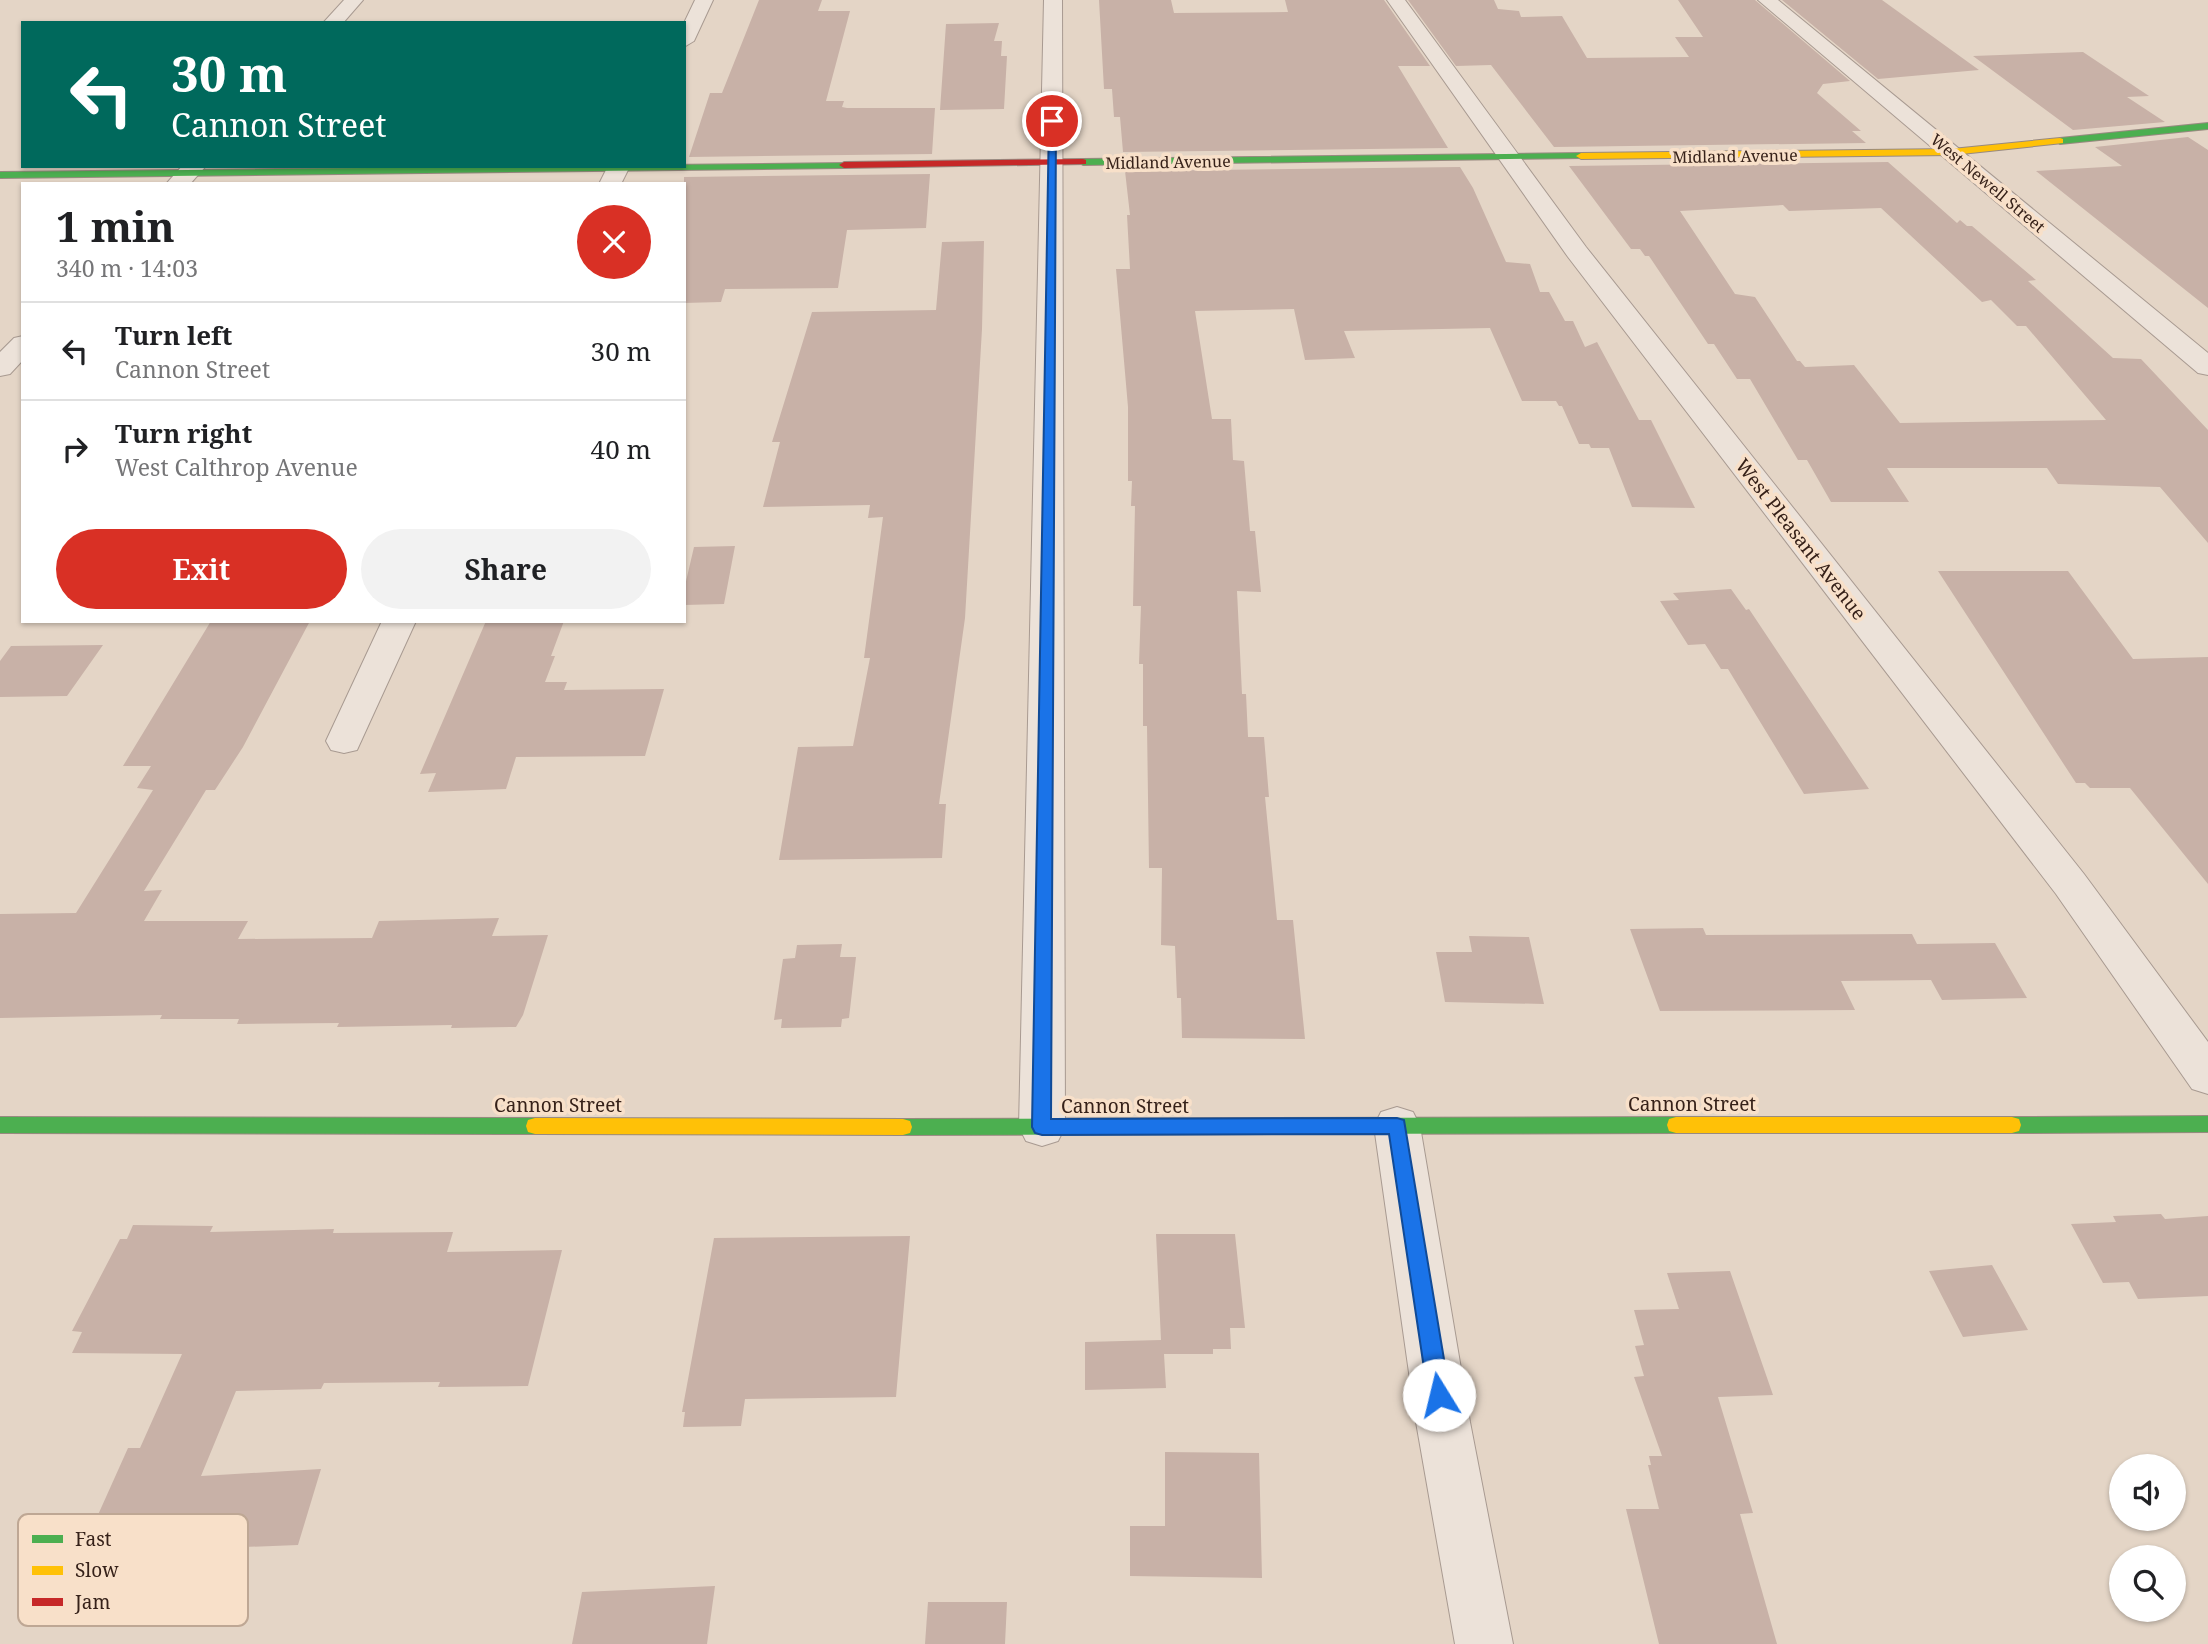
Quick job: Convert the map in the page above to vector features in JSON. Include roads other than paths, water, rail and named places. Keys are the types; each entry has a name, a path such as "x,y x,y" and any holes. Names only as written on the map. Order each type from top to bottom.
{"street":[{"path":"334,21 354,0"},
{"path":"686,37 704,0"},
{"path":"1042,1127 1053,0"},
{"name":"West Pleasant Avenue","path":"1396,0 1577,252 2070,884 2208,1076"},
{"name":"West Newell Street","path":"1767,0 2208,367"},
{"name":"Midland Avenue","path":"0,175 616,173 1052,163 1952,152 2208,125"},
{"path":"0,368 21,346"},
{"path":"344,741 398,623"},
{"name":"Cannon Street","path":"0,1125 2208,1125"},
{"path":"1397,1126 1443,1422 1484,1644"}]}
